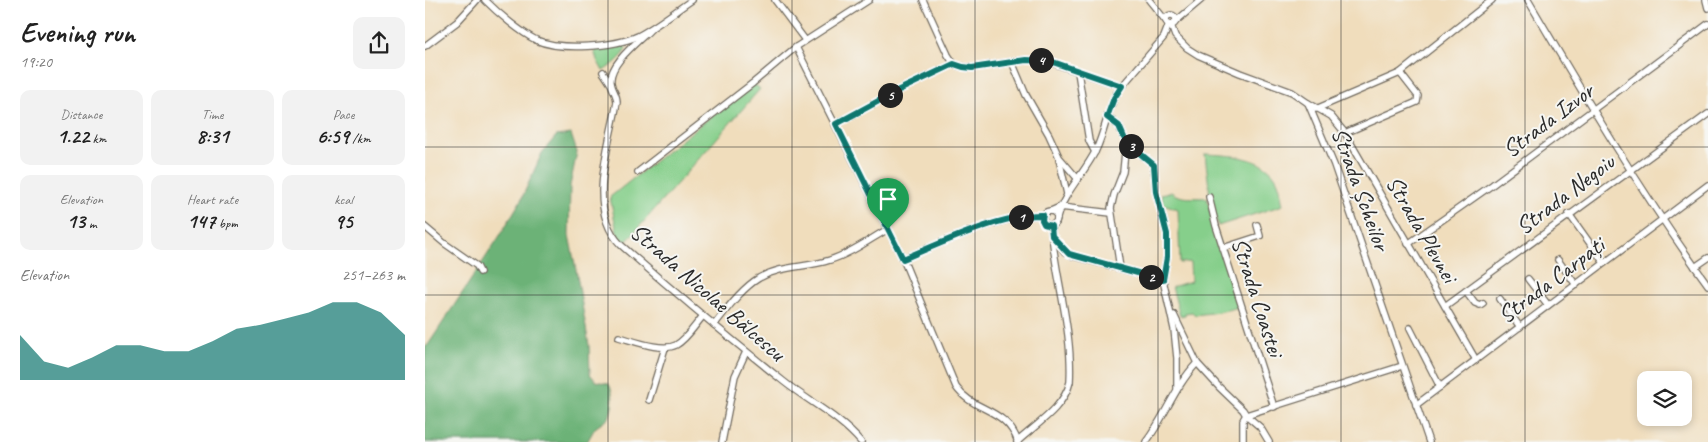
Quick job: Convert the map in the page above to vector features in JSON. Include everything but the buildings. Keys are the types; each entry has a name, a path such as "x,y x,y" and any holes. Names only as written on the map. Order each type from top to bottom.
{"street":[{"path":"425,46 457,22 477,0"},
{"path":"485,0 526,34 547,43 564,45 610,43 627,40 651,29"},
{"path":"611,84 612,73 617,63 651,29 692,0"},
{"path":"775,0 805,40"},
{"path":"638,172 796,46 869,0"},
{"path":"923,0 954,64 968,68 1031,59 1044,60 1122,86"},
{"name":"Strada Șcheilor","path":"1149,0 1170,23 1175,36 1187,48 1198,55 1240,73 1279,87 1308,103"},
{"path":"1051,226 1055,224 1060,207 1067,194 1095,152 1114,98 1164,37 1170,23 1201,0"},
{"path":"1315,109 1400,72 1492,0"},
{"path":"1528,0 1630,169 1708,285"},
{"path":"1706,0 1708,8"},
{"name":"Strada Șcheilor","path":"1155,7 1171,15"},
{"path":"1170,23 1166,17 1189,9"},
{"path":"1170,23 1176,19 1171,15"},
{"name":"Strada Izvor","path":"1408,244 1492,185 1708,24"},
{"path":"796,46 903,259 956,387 963,396 1005,420 1015,433 1018,442 1062,399 1069,388 1070,382 1068,343 1051,226"},
{"path":"1012,62 1026,95 1049,135 1059,157 1067,194"},
{"path":"836,124 899,90 954,64"},
{"path":"603,72 611,84"},
{"path":"1078,72 1089,141 1095,152"},
{"path":"1345,133 1417,102 1418,96 1400,72"},
{"name":"Strada Nicolae Bălcescu","path":"611,84 616,93 617,102 603,172 603,198 608,226 614,238 746,352 800,394 838,419 861,442"},
{"name":"Strada Plevnei","path":"1308,103 1335,120 1345,133 1476,360"},
{"name":"Strada Șcheilor","path":"1315,109 1429,442"},
{"name":"Strada Negoiu","path":"1445,306 1630,169 1708,114"},
{"path":"1107,117 1119,126 1126,142 1154,165 1156,192 1167,234 1167,257 1163,280 1171,309 1177,352 1177,388"},
{"path":"1120,268 1111,214 1114,195 1124,168 1126,142"},
{"path":"1059,157 1077,178"},
{"name":"Strada Carpați","path":"1416,405 1708,186"},
{"name":"Strada Coastei","path":"1209,197 1223,248 1274,407"},
{"path":"903,259 995,223 1022,216 1043,215 1060,207 1111,214"},
{"path":"1051,211 1056,214 1057,218"},
{"path":"1569,214 1604,263"},
{"path":"1043,215 1042,220 1044,224 1051,226"},
{"path":"1223,248 1260,236 1257,225"},
{"path":"425,227 477,266 480,272"},
{"path":"714,325 748,286 758,279 776,270 839,257 888,229"},
{"path":"1052,236 1061,248 1073,256 1163,280"},
{"path":"1695,267 1708,258"},
{"path":"1558,260 1576,285"},
{"path":"1528,279 1548,305"},
{"path":"1466,291 1475,303 1483,303"},
{"path":"1500,299 1520,327"},
{"path":"1171,309 1197,363 1243,410 1245,415 1260,427 1269,442"},
{"path":"619,337 665,348 682,340 703,316"},
{"path":"1410,328 1441,387"},
{"path":"649,400 665,348"},
{"path":"722,442 735,376 746,352"},
{"path":"1141,442 1148,440 1177,388 1197,363"},
{"path":"1245,415 1402,366"},
{"path":"1243,442 1243,420 1245,415"}],"green space":[{"path":"623,44 626,47 623,54 603,71 593,47"},
{"path":"753,83 760,89 625,243 618,237 610,197"},
{"path":"571,134 577,152 570,186 569,235 589,345 590,374 596,381 609,384 613,401 609,418 595,428 587,442 425,442 425,347 499,237 521,200 542,153 556,136"},
{"path":"1205,154 1236,156 1257,162 1266,167 1273,173 1278,182 1283,205 1218,226 1210,196"},
{"path":"1171,192 1183,197 1207,198 1239,307 1195,315 1192,312 1185,313 1185,315 1180,316 1172,287 1191,281 1190,262 1180,263 1178,209 1163,204 1161,194"}],"route":[{"path":"1038,59 1122,86 1114,98 1107,117 1119,126 1126,142 1154,165 1156,192 1167,234 1165,269 1163,280 1077,258 1061,248 1052,236 1051,226 1044,224 1042,220 1043,215 1022,216 995,223 903,259 888,229 836,124 899,90 954,64 972,68 1038,59"}]}
